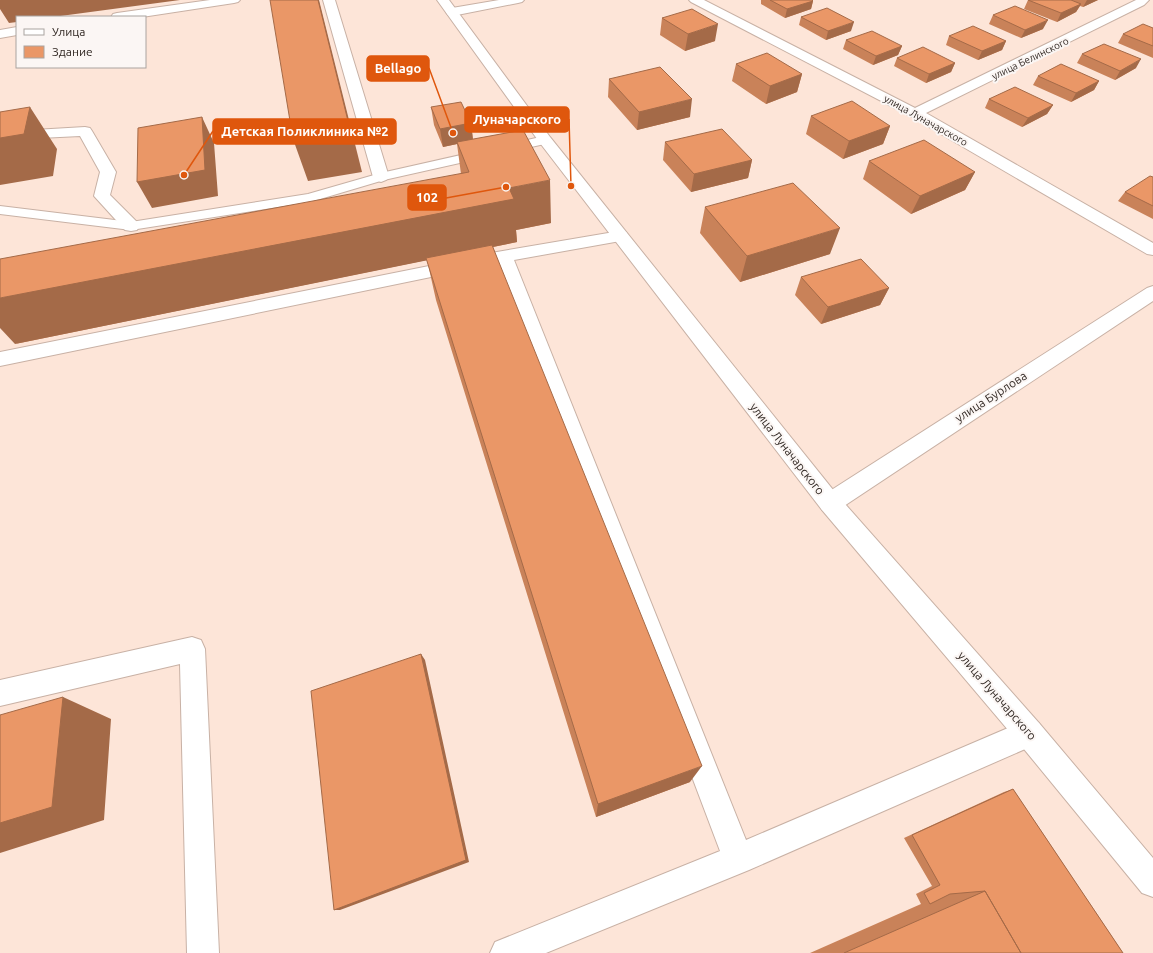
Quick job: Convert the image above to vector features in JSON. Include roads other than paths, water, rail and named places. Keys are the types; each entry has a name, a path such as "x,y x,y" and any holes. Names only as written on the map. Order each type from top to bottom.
{"street":[{"path":"124,16 234,0"},
{"path":"329,0 381,177"},
{"path":"447,6 518,0"},
{"name":"улица Луначарского","path":"694,0 915,113 1153,250"},
{"name":"улица Белинского","path":"915,113 1007,69 1140,3 1143,0"},
{"name":"улица Луначарского","path":"447,6 545,140 830,503 1029,732 1153,882"},
{"path":"0,34 16,31"},
{"path":"0,136 85,131 108,172 102,196 131,226"},
{"path":"0,359 504,256 620,236"},
{"path":"504,256 738,859"},
{"name":"улица Бурлова","path":"830,503 1153,292"},
{"path":"0,693 192,649 203,953"},
{"path":"506,953 738,859 1029,732"}],"lane":[{"path":"0,210 131,226 310,198 381,177 545,140"}],"place":[{"name":"Bellago","path":"453,133"},
{"name":"Детская Поликлиника №2","path":"184,175"},
{"name":"Луначарского","path":"571,186"},
{"name":"102","path":"506,187"}]}
